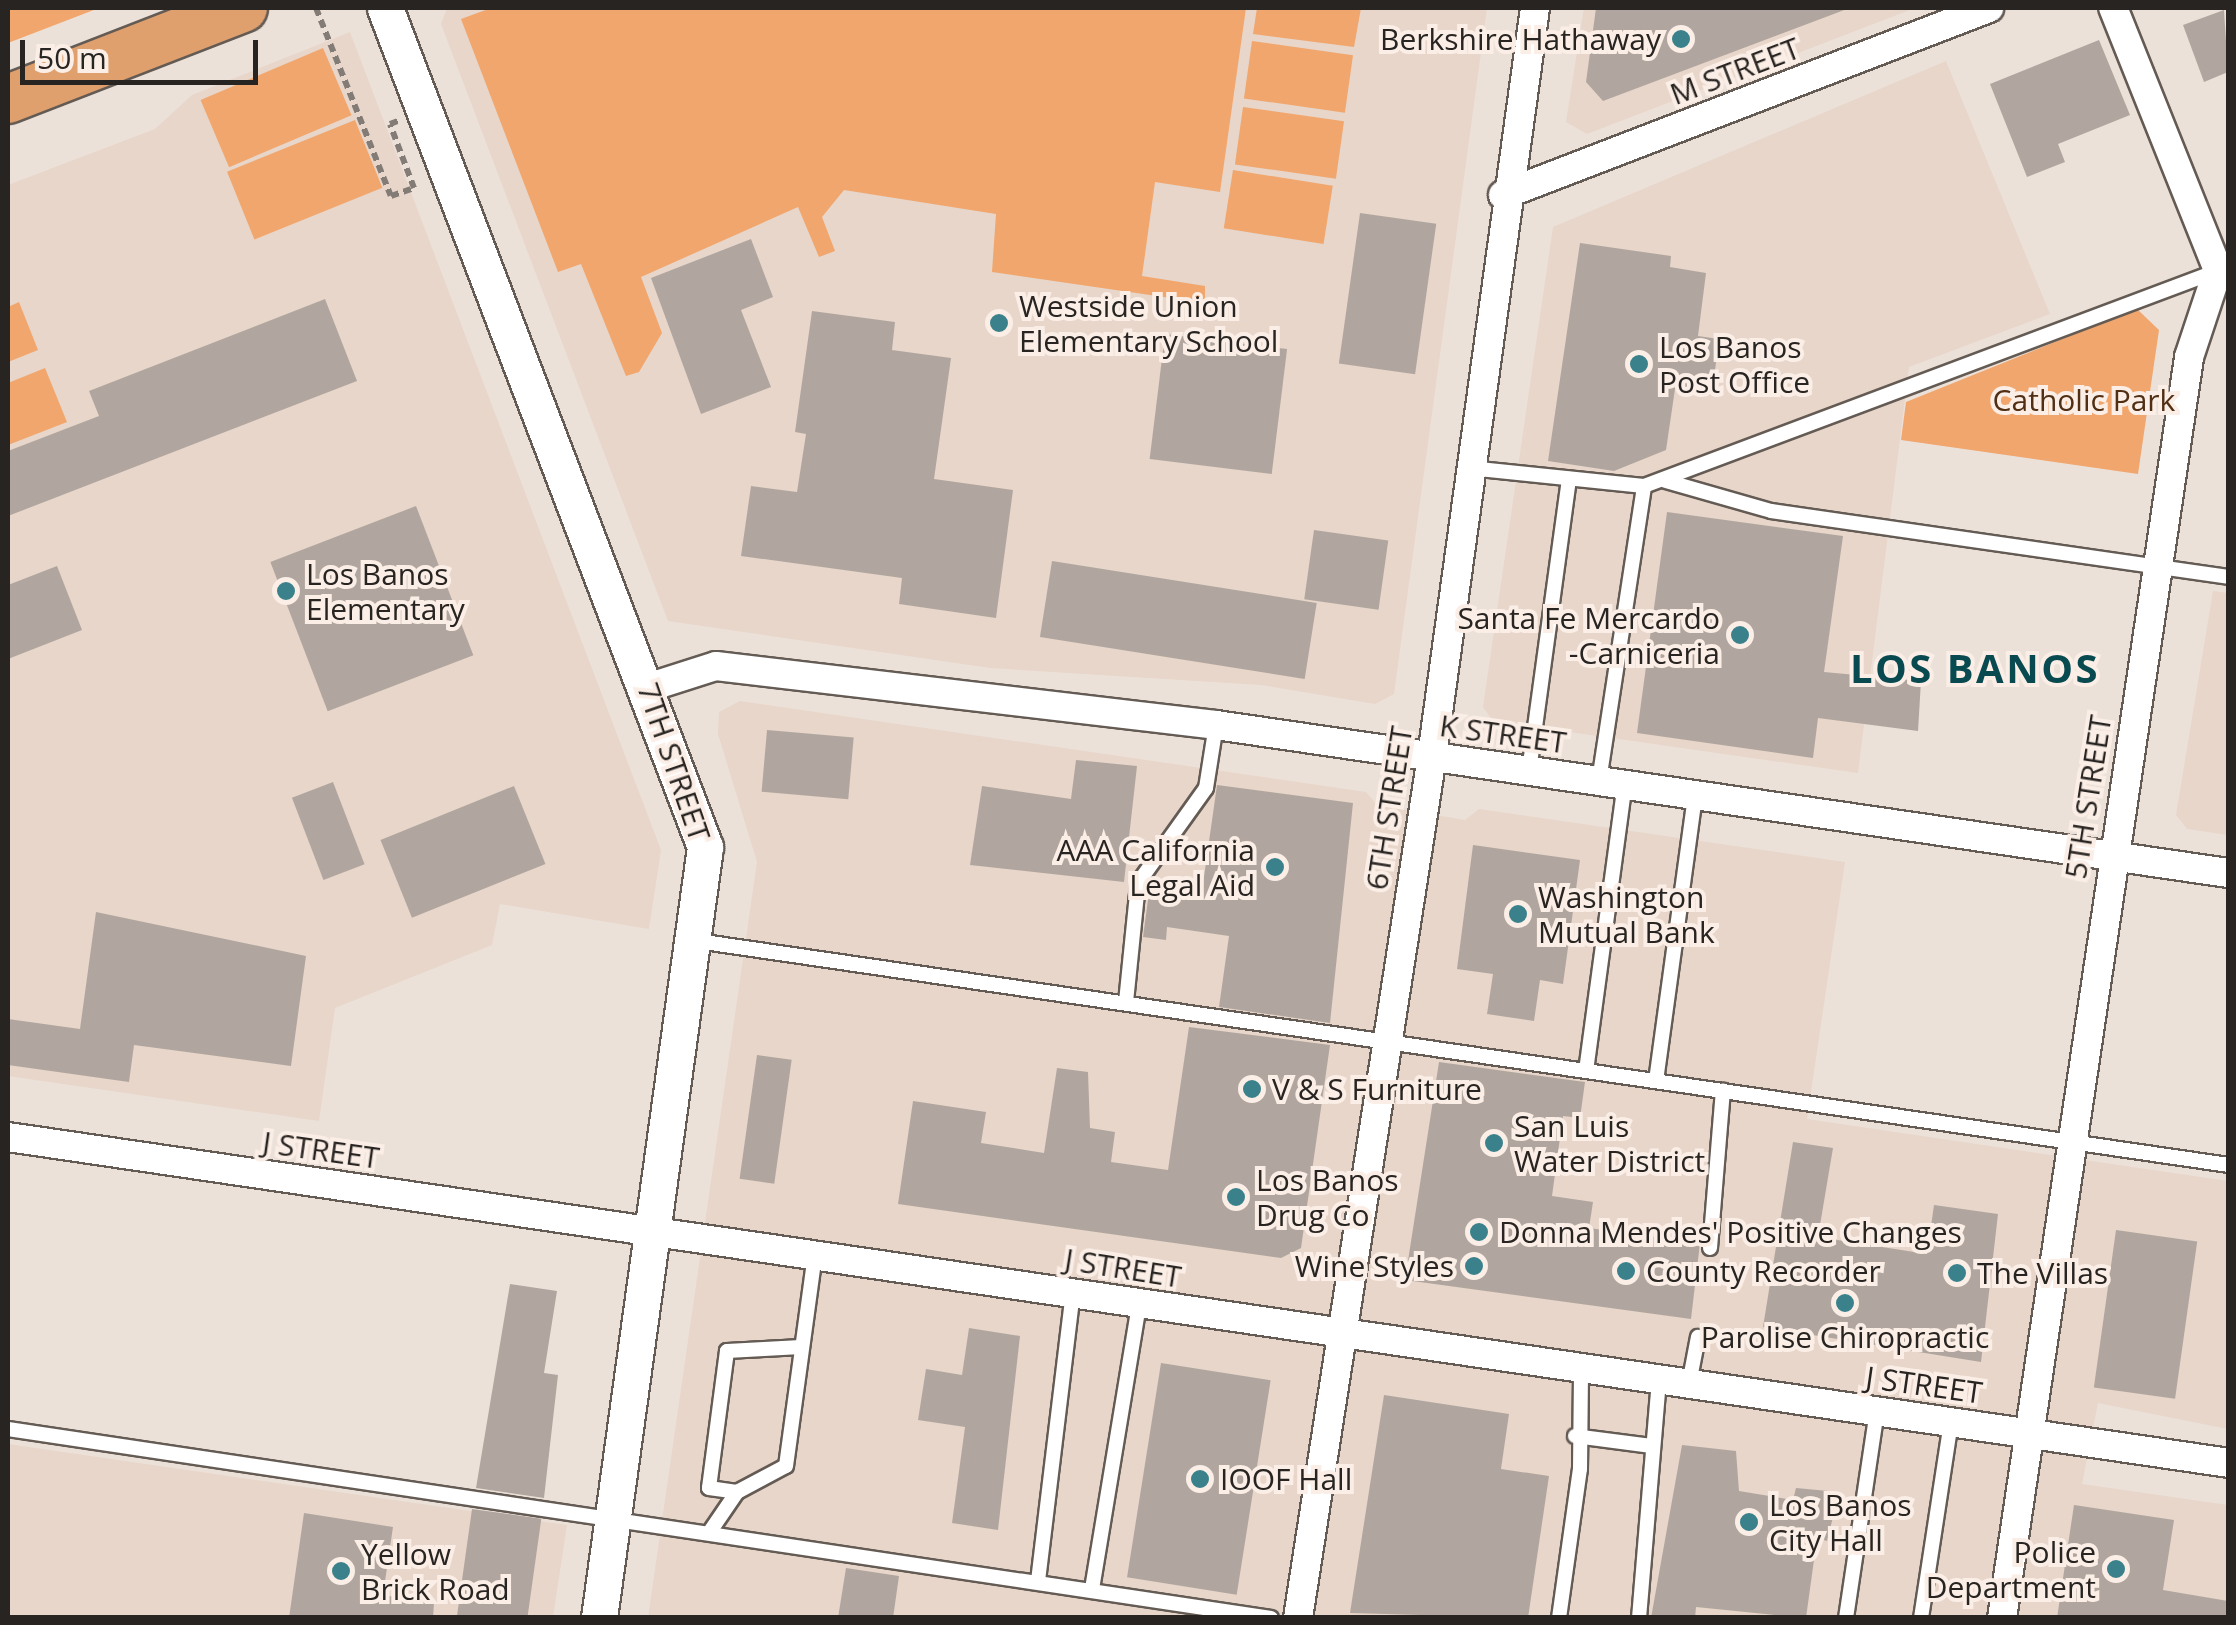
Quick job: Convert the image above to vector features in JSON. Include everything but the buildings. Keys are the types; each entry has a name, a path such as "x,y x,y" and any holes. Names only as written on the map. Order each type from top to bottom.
{"highway":[{"path":"8,99 242,8"}],"street":[{"name":"7TH STREET","path":"385,8 650,687 705,847 698,941 600,1618"},
{"name":"6TH STREET","path":"1298,1618 1382,1042 1432,756 1503,196 1534,8"},
{"name":"M STREET","path":"1503,196 1989,8"},
{"path":"2114,8 2225,270"},
{"name":"5TH STREET","path":"2002,1618 2189,357 2225,270"},
{"name":"K STREET","path":"650,687 716,666 1216,724 2228,873"},
{"name":"J STREET","path":"8,1137 2228,1463"}],"lane":[{"path":"1468,468 1644,486 1665,481 2225,270"},
{"path":"1529,771 1569,479"},
{"path":"1665,481 1770,511 2228,576"},
{"path":"1586,1071 1644,486"},
{"path":"1126,1002 1138,883 1206,788 1216,724"},
{"path":"1656,1081 1695,795"},
{"path":"698,941 2228,1165"},
{"path":"1710,1248 1723,1091"},
{"path":"709,1533 737,1492 786,1466 816,1255"},
{"path":"1038,1581 1074,1294"},
{"path":"1092,1590 1139,1304"},
{"path":"1689,1384 1698,1337"},
{"path":"737,1492 709,1488 727,1351 802,1347"},
{"path":"1560,1618 1580,1469 1575,1436 1581,1369"},
{"path":"1639,1618 1658,1480 1652,1446 1659,1380"},
{"path":"1846,1618 1877,1411"},
{"path":"1921,1618 1950,1422"},
{"path":"8,1429 1271,1618"},
{"path":"1575,1436 1652,1446"}],"path":[{"path":"316,8 391,196 414,188 390,124"}],"shaded area":[{"name":"Westside Union Elementary School","path":"447,8 1487,8 1394,694 1375,704 1261,685 990,668 668,621 441,24"},
{"path":"1584,8 1915,8 1587,134 1566,122"},
{"name":"Los Banos Elementary","path":"350,32 661,850 649,929 500,904 492,945 335,1008 319,1121 8,1076 8,185 155,129 192,95"},
{"path":"1946,61 2050,314 1909,367 1858,773 1493,721 1483,707 1553,227"},
{"path":"2213,591 2228,593 2228,835 2187,829 2176,815"},
{"path":"740,701 1366,792 1377,805 1465,820 1479,809 1845,862 1807,1119 2228,1181 2228,1429 2098,1403 2082,1484 2228,1505 2228,1617 648,1618 757,862 718,734 719,712"},
{"path":"8,1444 567,1525 553,1617 8,1618"}],"green space":[{"path":"8,8 99,8 8,43"},
{"path":"491,8 1246,8 1220,192 1155,182 1142,276 1205,286 1205,303 992,272 996,214 844,190 822,217 835,251 819,257 798,207 641,277 662,333 639,372 626,376 581,264 558,272 461,19"},
{"path":"1257,8 1361,8 1354,47 1253,34"},
{"path":"1252,41 1353,55 1345,113 1244,98"},
{"path":"323,48 352,115 229,167 201,100"},
{"path":"1243,107 1344,121 1336,179 1235,164"},
{"path":"355,120 382,188 254,239 227,172"},
{"path":"1233,170 1333,186 1324,244 1224,228"},
{"path":"19,302 38,350 8,362 8,307"},
{"name":"Catholic Park","path":"2137,309 2159,330 2138,474 1901,440 1906,402"},
{"path":"45,368 67,422 8,445 8,383"}],"place":[{"name":"Berkshire Hathaway","path":"1681,39"},
{"name":"Westside Union Elementary School","path":"999,323"},
{"name":"Los Banos Post Office","path":"1639,364"},
{"name":"Los Banos Elementary","path":"286,591"},
{"name":"Santa Fe Mercardo -Carniceria","path":"1740,635"},
{"name":"AAA California Legal Aid","path":"1275,867"},
{"name":"Washington Mutual Bank","path":"1518,914"},
{"name":"V & S Furniture","path":"1252,1089"},
{"name":"San Luis Water District","path":"1494,1143"},
{"name":"Los Banos Drug Co","path":"1236,1197"},
{"name":"Donna Mendes' Positive Changes","path":"1479,1232"},
{"name":"Wine Styles","path":"1474,1266"},
{"name":"County Recorder","path":"1626,1271"},
{"name":"The Villas","path":"1957,1273"},
{"name":"Parolise Chiropractic","path":"1845,1303"},
{"name":"IOOF Hall","path":"1200,1479"},
{"name":"Los Banos City Hall","path":"1749,1522"},
{"name":"Police Department","path":"2116,1569"},
{"name":"Yellow Brick Road","path":"341,1571"}],"district":[{"name":"LOS BANOS","path":"1975,668"}]}
